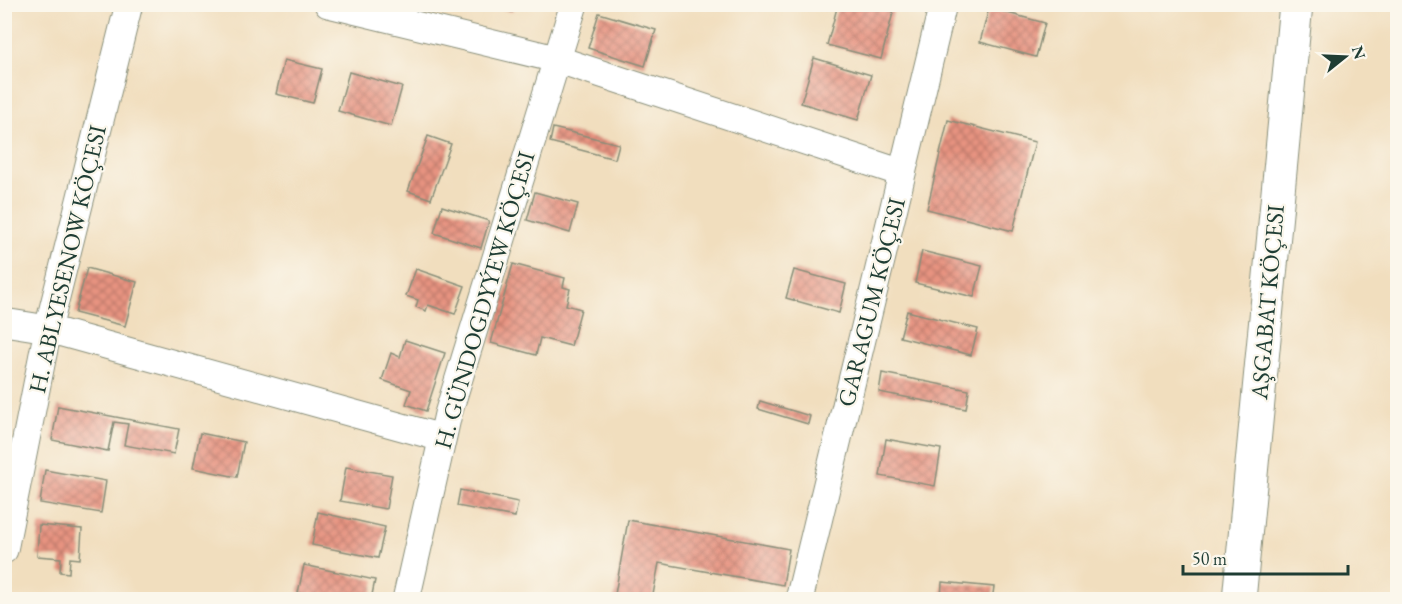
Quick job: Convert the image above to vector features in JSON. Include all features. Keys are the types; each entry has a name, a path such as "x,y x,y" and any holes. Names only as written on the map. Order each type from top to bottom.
{"street":[{"name":"H. ABLYESENOW KÖÇESI","path":"4,550 48,329 129,4"},
{"path":"328,4 556,59 902,173"},
{"name":"H. GÜNDOGDYÝEW KÖÇESI","path":"406,600 442,438 574,4"},
{"name":"GARAGUM KÖÇESI","path":"799,600 943,4"},
{"name":"AŞGABAT KÖÇESI","path":"1239,600 1296,4"},
{"path":"4,322 48,329 442,438"}],"building":[{"path":"838,4 877,4 894,9 881,59 827,45"},
{"path":"489,5 514,5 512,12"},
{"path":"989,8 1045,23 1036,57 980,42"},
{"path":"599,13 656,30 645,66 588,48"},
{"path":"814,58 871,75 858,120 801,103"},
{"path":"284,60 322,69 313,103 276,94"},
{"path":"349,72 402,87 391,126 338,111"},
{"path":"948,120 1035,142 1013,231 927,209"},
{"path":"553,128 619,144 615,159 550,142"},
{"path":"428,136 451,144 431,199 408,191"},
{"path":"535,192 578,204 570,233 527,220"},
{"path":"442,206 489,221 481,248 434,233"},
{"path":"922,251 982,266 974,297 915,283"},
{"path":"513,264 565,278 563,287 570,289 566,305 581,309 571,346 540,338 536,355 491,343"},
{"path":"87,268 137,282 125,326 75,313"},
{"path":"416,269 465,286 455,314 428,305 426,311 416,307 418,300 406,296"},
{"path":"794,270 846,284 839,313 786,298"},
{"path":"907,311 978,329 971,355 900,337"},
{"path":"405,340 445,353 426,411 406,404 411,390 382,380 391,353 400,357"},
{"path":"882,373 969,390 966,409 879,392"},
{"path":"760,401 810,416 808,424 758,409"},
{"path":"58,406 179,429 174,454 124,445 128,424 114,422 108,451 52,440"},
{"path":"200,433 244,442 237,477 193,468"},
{"path":"886,439 941,449 935,486 880,476"},
{"path":"346,467 392,475 386,509 340,501"},
{"path":"45,470 106,481 101,513 40,503"},
{"path":"460,490 518,502 515,517 457,506"},
{"path":"318,512 385,527 378,558 312,545"},
{"path":"628,520 789,549 783,585 659,563 652,600 614,600"},
{"path":"39,525 82,529 80,559 70,558 69,573 60,572 61,558 37,556"},
{"path":"304,565 375,580 371,600 330,600 298,593"},
{"path":"942,582 994,587 992,600 941,600"}]}
